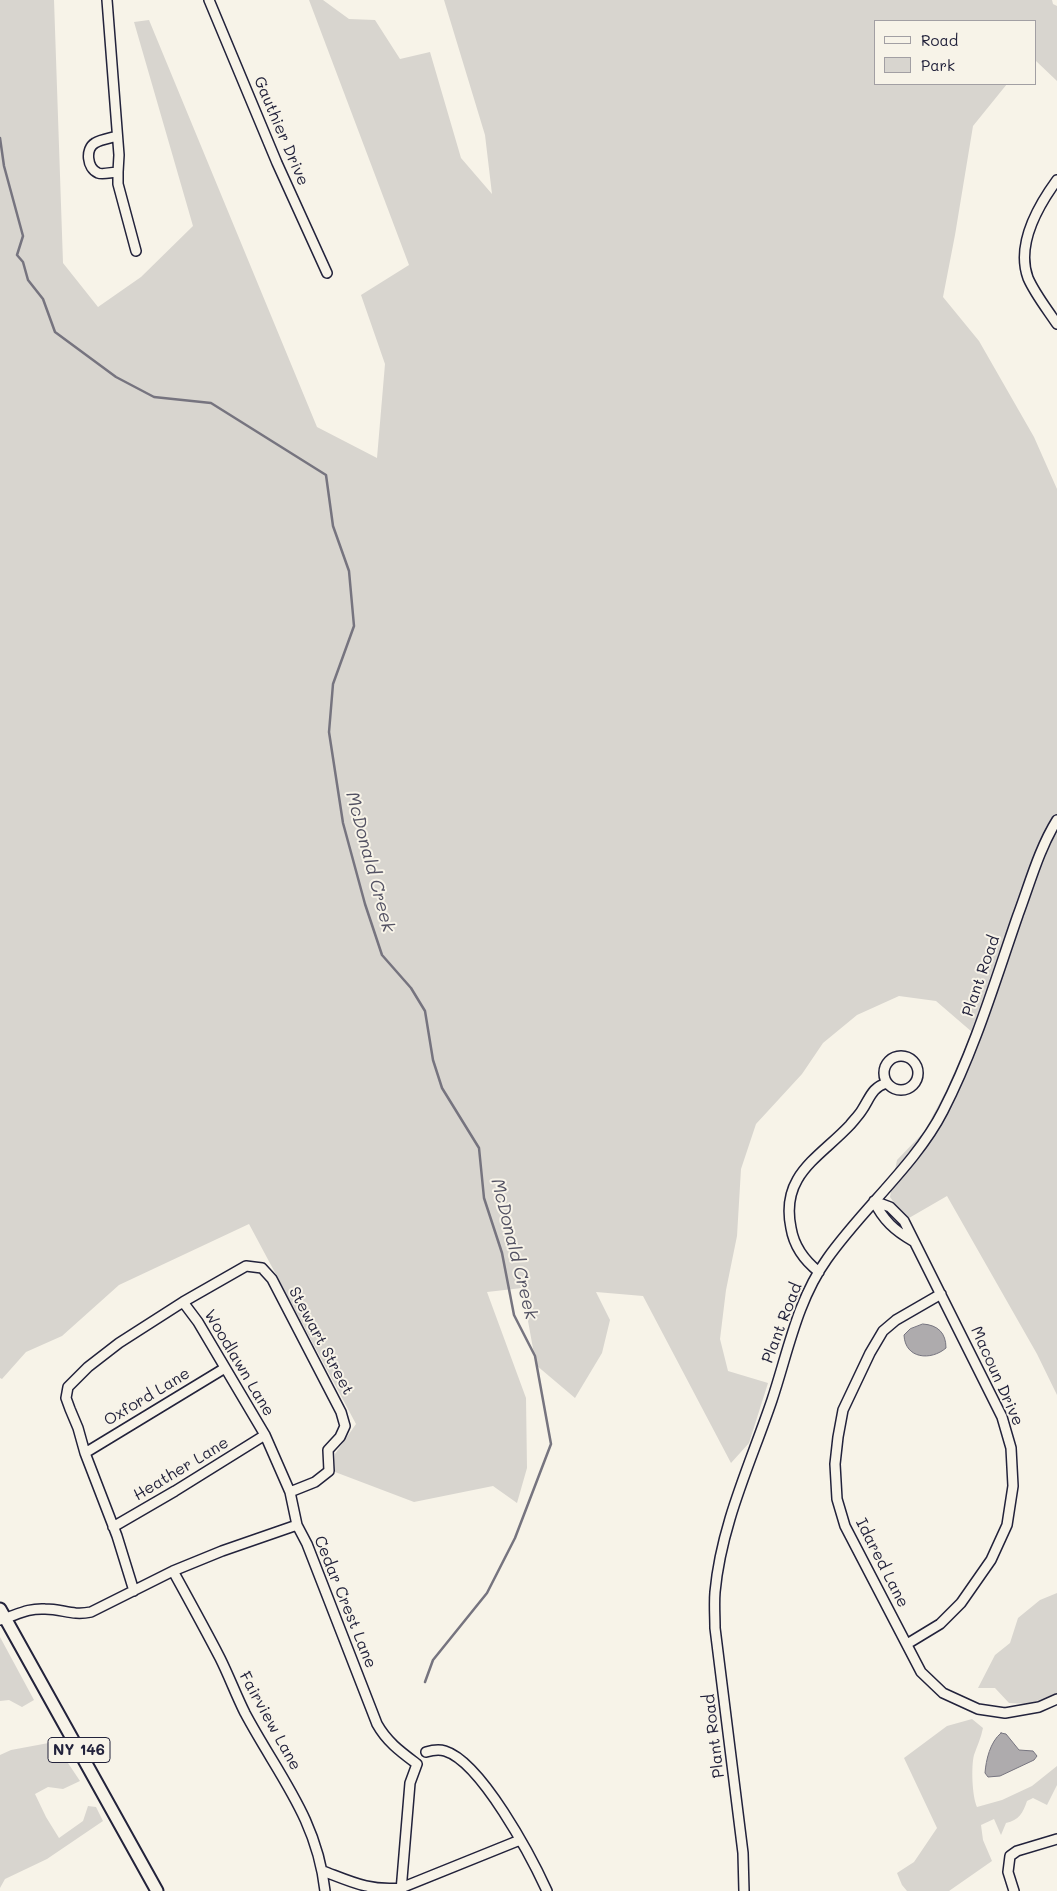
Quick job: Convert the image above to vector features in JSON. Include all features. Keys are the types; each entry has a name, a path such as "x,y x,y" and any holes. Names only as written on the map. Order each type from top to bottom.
{"main road":[{"name":"NY 146","path":"2,1616 157,1891"}],"street":[{"path":"107,0 119,155 118,184 136,251"},
{"name":"Gauthier Drive","path":"209,0 281,171 327,273"},
{"path":"117,136 94,143 88,154 92,168 98,172 118,172"},
{"path":"1057,180 1038,212 1028,234 1025,248 1028,276 1036,293 1057,324"},
{"name":"Plant Road","path":"744,1891 740,1823 715,1628 715,1594 725,1537 772,1400 790,1336 806,1296 826,1260 922,1143 946,1106 972,1049 1039,858 1057,820"},
{"path":"819,1272 805,1259 792,1235 789,1218 794,1183 810,1161 850,1125 862,1111 874,1090 879,1085 887,1083"},
{"name":"Macoun Drive","path":"874,1201 880,1214 898,1233 913,1241 1002,1417 1011,1448 1012,1486 1007,1526 991,1560 961,1603 940,1624 907,1644"},
{"name":"Stewart Street","path":"184,1302 246,1266 262,1268 272,1279 342,1412 345,1426 340,1437 328,1450 328,1471 315,1482 290,1492"},
{"name":"Idared Lane","path":"941,1294 896,1320 883,1331 870,1353 843,1410 835,1464 837,1499 844,1526 921,1672 944,1692 978,1709 1006,1712 1039,1707 1057,1699"},
{"name":"Woodlawn Lane","path":"134,1591 125,1560 66,1398 68,1387 88,1366 119,1343 184,1302 198,1322 265,1435 290,1492 297,1525"},
{"name":"Oxford Lane","path":"85,1453 225,1368"},
{"name":"Heather Lane","path":"113,1527 265,1435"},
{"name":"Cedar Crest Lane","path":"2,1616 24,1610 45,1609 77,1615 91,1612 174,1571 222,1551 297,1525 310,1553 377,1724 384,1736 396,1748 417,1764 410,1783 401,1890"},
{"name":"Fairview Lane","path":"174,1571 246,1713 287,1782 304,1816 319,1854 325,1891"},
{"path":"426,1752 437,1749 445,1751 474,1771 489,1790 520,1840 538,1872 546,1891"},
{"path":"1014,1891 1008,1872 1010,1856 1017,1851 1057,1839"},
{"path":"323,1871 369,1888 401,1890 520,1840"}],"green space":[{"path":"0,0 54,0 63,263 98,307 141,277 193,226 134,22 149,20 317,427 377,458 385,364 361,295 409,265 309,0 323,0 349,19 375,20 400,59 430,52 461,158 492,194 485,135 444,0 1052,0 1053,4 1057,6 1057,81 1037,62 1037,20 874,20 874,85 1006,85 973,126 943,297 979,341 1034,437 1057,489 1057,1395 1037,1354 947,1196 909,1218 890,1197 897,1160 924,1132 946,1091 972,1032 936,1001 899,996 857,1015 823,1043 802,1074 756,1124 741,1169 737,1236 726,1290 720,1339 728,1371 768,1383 749,1443 731,1463 643,1296 596,1292 610,1320 602,1353 575,1398 536,1365 522,1288 487,1292 526,1398 527,1468 517,1503 493,1486 414,1502 335,1472 335,1454 356,1424 249,1224 119,1285 62,1336 26,1352 2,1379 0,1378"},
{"path":"1057,1593 1057,1693 1029,1704 1009,1703 995,1688 978,1688 995,1655 1010,1643 1018,1618 1040,1600"},
{"path":"0,1637 34,1700 22,1707 9,1700 0,1701"},
{"path":"972,1719 983,1728 972,1766 973,1789 977,1807 1002,1800 1032,1786 1057,1766 1057,1785 1047,1805 1033,1798 1027,1801 1020,1815 1006,1823 1001,1835 994,1819 981,1825 983,1840 992,1861 949,1891 907,1891 897,1873 914,1862 937,1828 904,1758 947,1726"},
{"path":"54,1742 80,1781 63,1789 48,1787 35,1794 59,1838 83,1821 88,1806 96,1807 103,1821 47,1859 5,1879 0,1888 0,1755 11,1750"}],"shaded area":[{"path":"923,1324 937,1328 943,1334 946,1348 933,1355 926,1356 914,1353 909,1349 905,1343 904,1335 910,1329"},
{"path":"1001,1733 1006,1734 1019,1750 1033,1751 1037,1756 1034,1760 1000,1776 988,1777 985,1773 991,1746"}],"waterway":[{"name":"McDonald Creek","path":"0,138 4,166 23,236 17,255 23,262 28,280 43,299 55,332 116,377 154,397 211,403 326,475 333,526 349,571 354,626 333,684 329,732 343,823 365,904 382,955 411,988 425,1011 433,1060 442,1088 479,1148 484,1198 502,1253 514,1315 535,1356 551,1444 515,1538 487,1593 433,1660 425,1682"}]}
